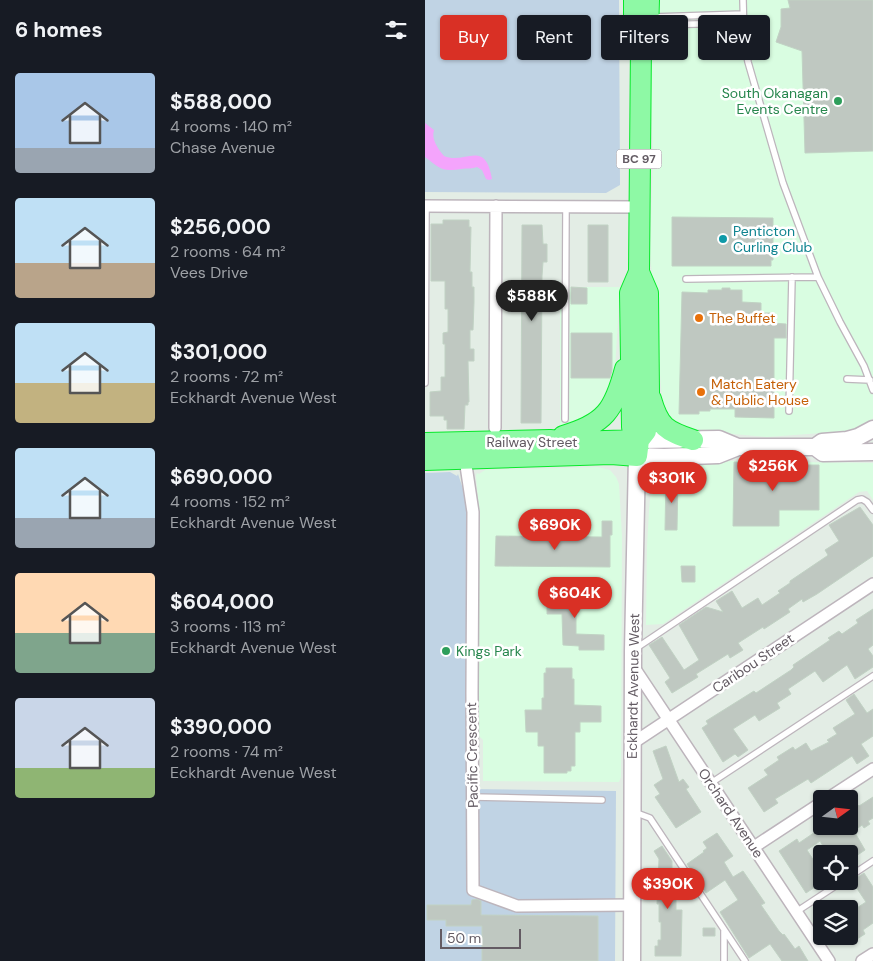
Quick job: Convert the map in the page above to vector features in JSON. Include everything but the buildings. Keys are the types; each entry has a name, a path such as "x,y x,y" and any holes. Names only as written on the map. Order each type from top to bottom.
{"highway":[{"name":"Eckhardt Avenue West","path":"634,0 634,15"},
{"name":"Eckhardt Avenue West","path":"638,448 633,427 630,293 639,272 641,60"},
{"name":"Eckhardt Avenue West","path":"638,448 646,431 649,392 648,293 639,272"},
{"path":"550,440 588,427 599,420 613,406 619,394 632,343"},
{"path":"649,392 654,410 665,427 673,433 693,440"},
{"name":"Railway Street","path":"425,443 550,440 638,448"},
{"name":"Railway Street","path":"425,460 611,454 638,448"}],"main road":[{"path":"815,448 822,442 847,440 873,429"},
{"path":"638,448 693,440 719,439 738,447 815,448 823,453 873,452"},
{"path":"638,448 664,457 718,455 738,447"},
{"name":"Eckhardt Avenue West","path":"632,961 633,658 638,448"}],"street":[{"path":"425,206 639,207"},
{"path":"495,428 496,206"},
{"name":"Pacific Crescent","path":"465,459 473,512 471,693 473,890 517,906 632,905"},
{"name":"Caribou Street","path":"633,743 873,584"},
{"name":"Orchard Avenue","path":"633,658 669,719 829,961"},
{"path":"841,790 873,769"},
{"path":"753,847 813,808"},
{"path":"862,961 873,954"}],"lane":[{"path":"649,14 743,14 743,0"},
{"path":"649,14 698,19"},
{"path":"748,60 771,147 818,277 839,322 865,366 873,390"},
{"path":"425,206 425,383"},
{"path":"565,419 566,206"},
{"path":"789,411 792,277"},
{"path":"685,279 818,277"},
{"path":"865,366 873,374"},
{"path":"847,379 870,380"},
{"path":"633,658 857,500 862,499 867,502 873,510"},
{"path":"711,783 873,676"},
{"path":"473,797 602,800"},
{"path":"632,811 650,818 745,961"},
{"path":"858,871 873,861"},
{"path":"797,912 830,890"},
{"path":"724,961 725,931"}],"shaded area":[{"path":"425,0 619,0 619,15 601,15 601,60 619,60 620,185 606,193 425,192"},
{"path":"656,0 873,0 873,418 863,430 767,437 677,429 663,411 650,251 653,154 650,80 652,60 688,60 688,15 655,15"},
{"path":"425,123 434,130 434,140 444,156 459,158 479,156 485,159 492,179 486,179 482,170 477,167 454,170 445,169 425,157"},
{"path":"560,287 620,287 615,369 605,399 586,417 560,428"},
{"path":"732,461 873,463 873,500 867,491 859,492 663,624 646,625 649,510 651,489 656,476 665,468 676,465"},
{"path":"598,467 610,470 619,484 622,536 621,777 619,782 483,781 483,740 479,736 479,510 477,473 479,474 485,470"},
{"name":"Kings Park","path":"450,472 457,476 458,474 464,492 467,513 468,789 616,791 615,961 425,961 425,473"}],"place":[{"name":"South Okanagan Events Centre","path":"838,101"},
{"name":"Penticton Curling Club","path":"723,239"},
{"name":"The Buffet","path":"699,318"},
{"name":"Match Eatery & Public House","path":"701,392"},
{"name":"Kings Park","path":"446,651"}]}
